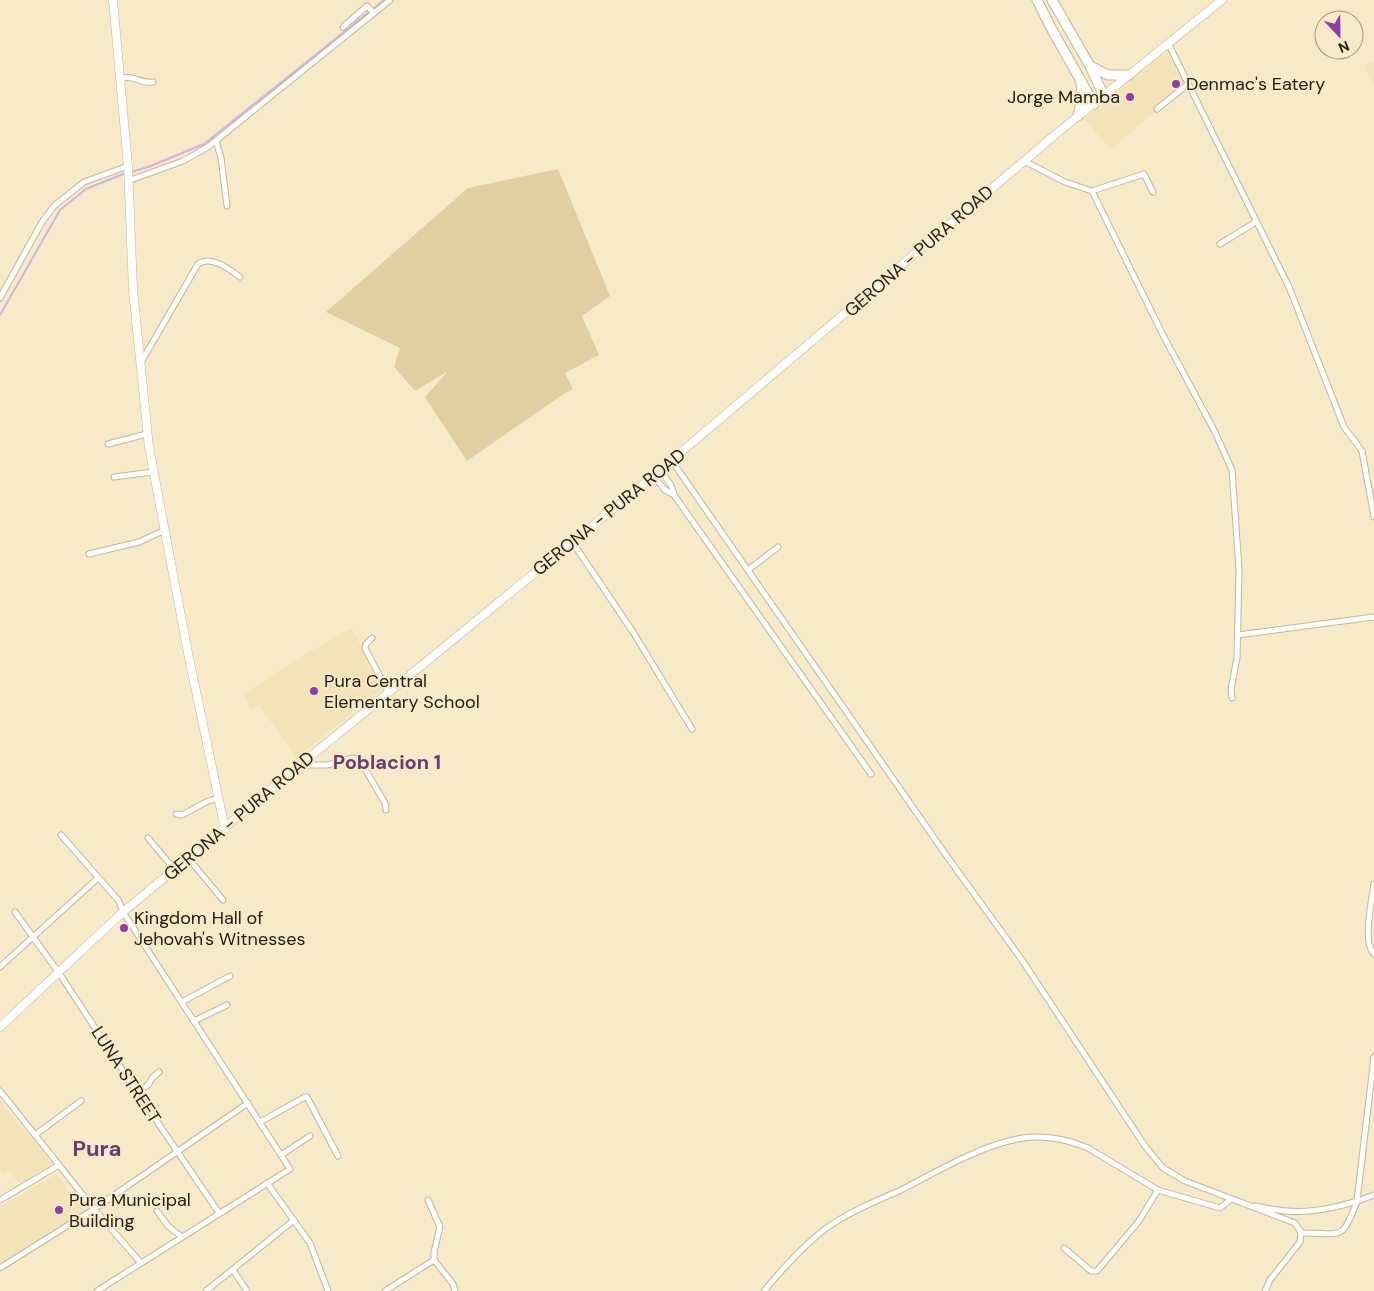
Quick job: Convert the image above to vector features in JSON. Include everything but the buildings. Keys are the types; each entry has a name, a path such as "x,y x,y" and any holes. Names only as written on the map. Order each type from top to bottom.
{"highway":[{"path":"1037,0 1094,104"},
{"path":"1052,0 1090,66 1104,96"},
{"path":"1059,0 1061,15"},
{"path":"1090,66 1108,75 1129,74"},
{"path":"1078,116 1082,97 1080,79"}],"main road":[{"path":"113,0 128,166 133,290 147,434 225,829"},
{"name":"GERONA - PURA ROAD","path":"0,1027 123,912 388,692 672,461 1024,161 1222,0"}],"street":[{"path":"128,181 183,161 203,151 372,11 390,0"},
{"path":"343,27 367,6 372,11"},
{"path":"1168,43 1289,287 1344,427 1362,451 1374,517"},
{"path":"120,79 130,77 144,83 153,82"},
{"path":"1157,109 1188,85"},
{"path":"216,141 221,158 227,206"},
{"path":"1024,161 1065,182 1092,190 1144,174 1153,192"},
{"path":"0,298 42,222 54,206 84,182 128,166"},
{"path":"1092,190 1164,337 1214,430 1232,470 1239,569 1238,635 1236,669 1231,689 1232,698"},
{"path":"1220,244 1256,222"},
{"path":"140,365 198,264 202,261 215,262 240,277"},
{"path":"108,444 147,434"},
{"path":"672,461 946,855 1022,960 1145,1146 1163,1168 1185,1181 1295,1223 1301,1233 1300,1242 1270,1280 1265,1291"},
{"path":"660,470 671,484 674,495 871,774"},
{"path":"114,477 153,472"},
{"path":"653,476 665,490 674,495"},
{"path":"88,554 139,542 165,530"},
{"path":"572,543 633,632 692,729"},
{"path":"748,570 778,547"},
{"path":"1238,635 1374,617"},
{"path":"372,638 365,648 388,692"},
{"path":"300,765 327,765 353,758 358,760 385,803 386,810"},
{"path":"176,814 182,815 206,802 218,798"},
{"path":"61,835 119,901 123,912 290,1169 97,1291"},
{"path":"148,838 175,870"},
{"path":"189,859 223,900"},
{"path":"0,967 98,878"},
{"path":"1374,884 1368,937 1369,949 1374,954"},
{"name":"LUNA STREET","path":"15,912 34,936 219,1213"},
{"path":"182,1002 230,976"},
{"path":"194,1021 227,1005"},
{"path":"1301,1233 1335,1235 1343,1231 1352,1217 1357,1201 1374,1060"},
{"path":"137,1092 148,1085 159,1072"},
{"path":"0,1091 94,1209 141,1263"},
{"path":"260,1122 307,1097 338,1156"},
{"path":"35,1135 81,1101"},
{"path":"0,1268 94,1209 248,1103"},
{"path":"281,1155 310,1136"},
{"path":"764,1291 788,1262 810,1241 841,1219 961,1160 1018,1138 1036,1137 1077,1144 1088,1148 1158,1190 1220,1208 1231,1199"},
{"path":"0,1200 58,1164"},
{"path":"268,1183 310,1244 328,1291"},
{"path":"1064,1248 1092,1271 1097,1271 1139,1221 1158,1190"},
{"path":"1246,1205 1278,1210 1304,1211 1357,1201 1374,1195"},
{"path":"428,1200 440,1226 434,1260 453,1284 456,1291"},
{"path":"156,1211 168,1226 182,1237"},
{"path":"206,1291 294,1220"},
{"path":"385,1291 434,1260"},
{"path":"233,1270 247,1291"}],"shaded area":[{"path":"1169,50 1186,85 1111,149 1084,119"},
{"path":"1374,61 1374,88 1364,65"},
{"path":"558,169 610,296 582,316 599,355 565,373 573,389 467,461 425,397 448,371 415,391 394,367 400,348 326,312 468,188"},
{"name":"Pura Central Elementary School","path":"351,628 384,687 297,758 258,704 252,709 243,695 284,667"},
{"path":"0,1101 52,1163 21,1184 8,1171 4,1173 0,1168"},
{"path":"56,1174 86,1210 0,1266 0,1207"}],"waterway":[{"path":"373,9 384,0"},
{"path":"131,172 204,144 369,12"},
{"path":"0,315 60,210 86,189 126,173"}],"place":[{"name":"Denmac's Eatery","path":"1176,84"},
{"name":"Jorge Mamba","path":"1130,97"},
{"name":"Pura Central Elementary School","path":"314,691"},
{"name":"Kingdom Hall of Jehovah's Witnesses","path":"124,928"},
{"name":"Pura Municipal Building","path":"59,1210"}],"district":[{"name":"Poblacion 1","path":"387,762"},
{"name":"Pura","path":"97,1148"}]}
